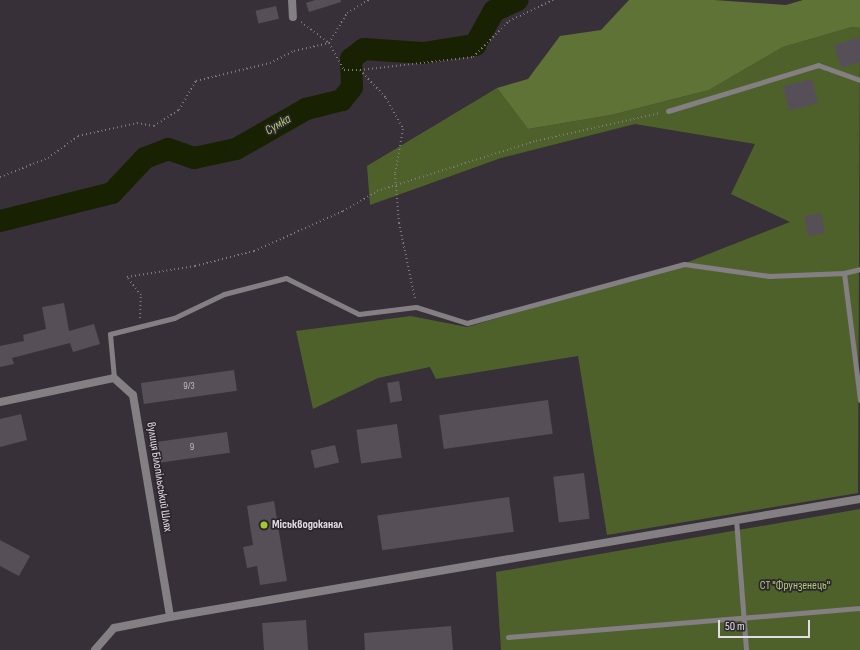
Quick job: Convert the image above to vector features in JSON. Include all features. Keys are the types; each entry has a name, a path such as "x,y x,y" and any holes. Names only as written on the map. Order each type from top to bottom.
{"street":[{"path":"292,0 293,16"},
{"path":"0,402 114,378"},
{"name":"вулиця Білопільський Шлях","path":"114,378 133,395 170,617"},
{"path":"95,650 114,628 170,617 860,498"}],"lane":[{"path":"668,111 818,65 860,80"},
{"path":"114,378 110,334 174,318 224,294 286,278 359,314 416,307 467,323 684,264 769,276 844,273 860,269"},
{"path":"844,273 860,400"},
{"path":"736,519 746,650"},
{"path":"508,637 860,608"}],"path":[{"path":"0,177 48,158 78,136 137,123 154,126 179,110 196,82 270,63 294,51 329,43 347,13 369,0"},
{"path":"293,16 329,43 344,70 360,70 473,57 509,21 553,0"},
{"path":"360,70 386,98 403,129 395,174 399,223 416,307"},
{"path":"138,327 143,302 127,277 195,266 254,251 343,211 377,190 536,140 668,111"}],"green space":[{"path":"629,0 714,0 786,5 803,0 860,0 860,28 852,27 783,47 709,90 611,115 528,129 497,88 528,79 560,36 601,30"},
{"path":"852,27 860,28 858,493 607,535 578,356 436,379 430,367 378,378 313,409 296,331 411,316 467,327 683,264 790,222 731,194 755,144 635,124 501,158 370,205 367,166 497,88 528,129 611,115 709,90 783,47"},
{"name":"СТ \"Фрунзенець\"","path":"860,509 860,650 501,650 496,572"}],"building":[{"path":"315,0 341,0 341,2 309,12 306,3"},
{"path":"276,6 279,19 258,23 256,11"},
{"path":"860,37 860,62 841,68 834,45"},
{"path":"812,79 818,103 789,111 783,86"},
{"path":"821,213 825,233 808,236 804,216"},
{"path":"64,303 69,331 94,324 100,344 73,352 70,343 12,358 14,364 0,367 0,346 24,341 23,335 46,329 42,307"},
{"path":"234,370 237,391 144,404 141,383"},
{"path":"399,381 402,401 390,403 387,383"},
{"path":"548,400 553,434 444,449 439,415"},
{"path":"21,414 27,440 0,447 0,419"},
{"path":"397,424 402,458 361,463 356,430"},
{"path":"227,432 230,453 156,463 153,442"},
{"path":"335,445 339,463 315,468 311,451"},
{"path":"584,473 590,519 559,522 553,477"},
{"path":"509,497 514,532 382,550 377,516"},
{"name":"Міськводоканал","path":"274,501 287,581 260,585 257,566 247,568 243,547 253,545 247,506"},
{"path":"0,540 30,556 19,576 0,566"},
{"path":"306,620 308,650 264,650 262,623"},
{"path":"451,626 453,650 365,650 364,633"}],"waterway":[{"name":"Сумка","path":"0,221 112,193 145,158 168,149 194,158 236,149 306,109 342,100 352,87 351,59 364,49 423,53 475,45 494,11 518,0"}],"place":[{"name":"Міськводоканал","path":"264,525"}]}
